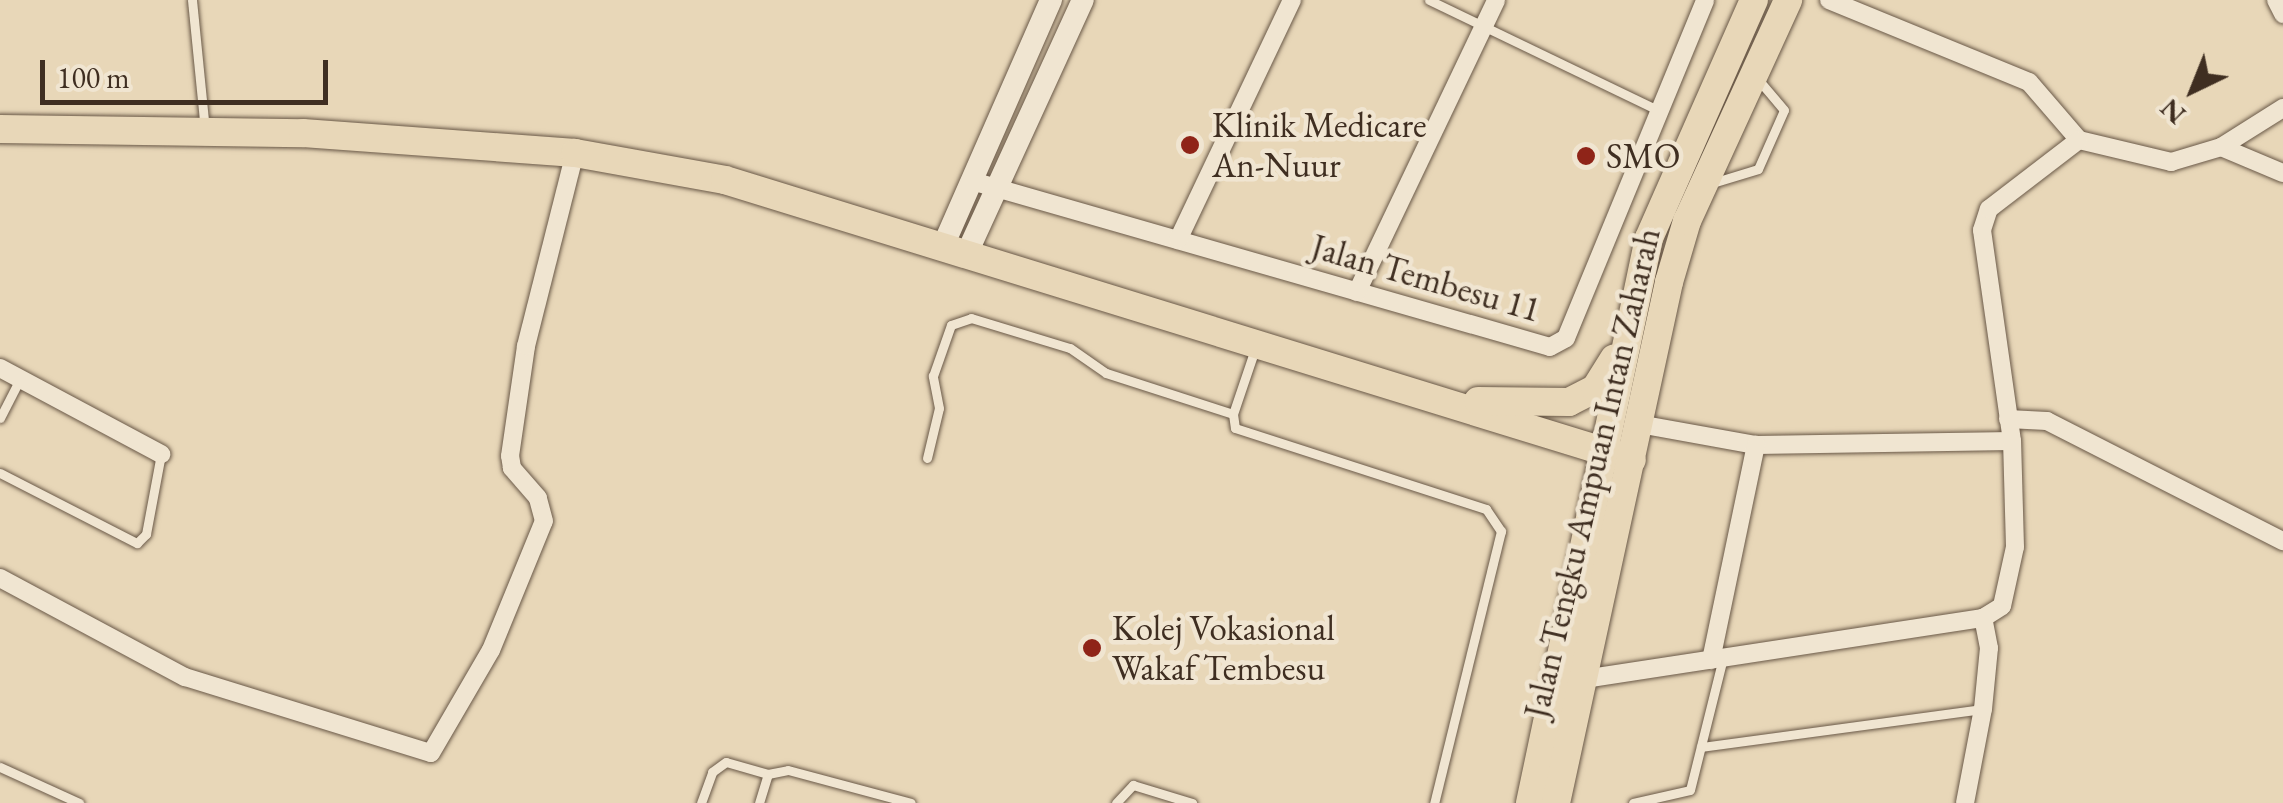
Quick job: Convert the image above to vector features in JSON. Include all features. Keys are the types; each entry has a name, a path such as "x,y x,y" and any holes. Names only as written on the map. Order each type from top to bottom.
{"main road":[{"name":"Jalan Tengku Ampuan Intan Zaharah","path":"1530,803 1623,338 1662,196 1754,0"},
{"name":"Jalan Tengku Ampuan Intan Zaharah","path":"1556,803 1669,282 1704,186 1788,0"},
{"path":"0,129 206,132 575,152 725,180 1632,460"},
{"path":"1436,399 1568,402 1595,389 1623,338"},
{"path":"1544,433 1579,468 1588,486 1588,514"}],"street":[{"path":"955,250 972,180 1052,0"},
{"path":"955,250 998,188 1083,0"},
{"path":"1178,240 1292,0"},
{"path":"1357,292 1496,0"},
{"name":"Jalan Tembesu 11","path":"972,180 1541,348 1558,345 1655,108 1706,0"},
{"path":"1829,0 2029,82 2079,140 2171,162 2222,147 2283,108"},
{"path":"2276,0 2283,14"},
{"path":"1584,679 1983,618 2002,606 2012,582 2012,441 1982,230 1989,209 2079,140"},
{"path":"2222,147 2283,173"},
{"path":"0,578 185,677 431,753 490,650 544,521 538,498 512,468 510,456 526,346 575,152"},
{"path":"0,368 161,454"},
{"path":"2008,419 2047,420 2283,541"},
{"path":"1639,424 1756,445 2012,441"},
{"path":"1717,659 1756,445"},
{"path":"1965,803 1983,709 1989,648 1983,618"}],"lane":[{"path":"192,0 206,132"},
{"path":"1429,0 1655,108"},
{"path":"1704,186 1758,169 1784,110 1754,76"},
{"path":"927,458 939,408 933,376 952,325 971,318 1070,348 1106,372 1233,414"},
{"path":"1257,344 1233,414 1236,428 1249,436 1486,509 1501,530 1434,803"},
{"path":"0,418 20,379"},
{"path":"0,473 138,543 146,534 161,454"},
{"path":"1633,803 1690,790 1717,659"},
{"path":"1701,748 1983,709"},
{"path":"701,803 712,772 726,762 768,774 788,770 911,803"},
{"path":"0,767 79,803"},
{"path":"759,803 768,774"},
{"path":"1116,803 1133,785 1192,803"}],"place":[{"name":"Klinik Medicare An-Nuur","path":"1190,145"},
{"name":"SMO","path":"1586,156"},
{"name":"Kolej Vokasional Wakaf Tembesu","path":"1092,648"}]}
